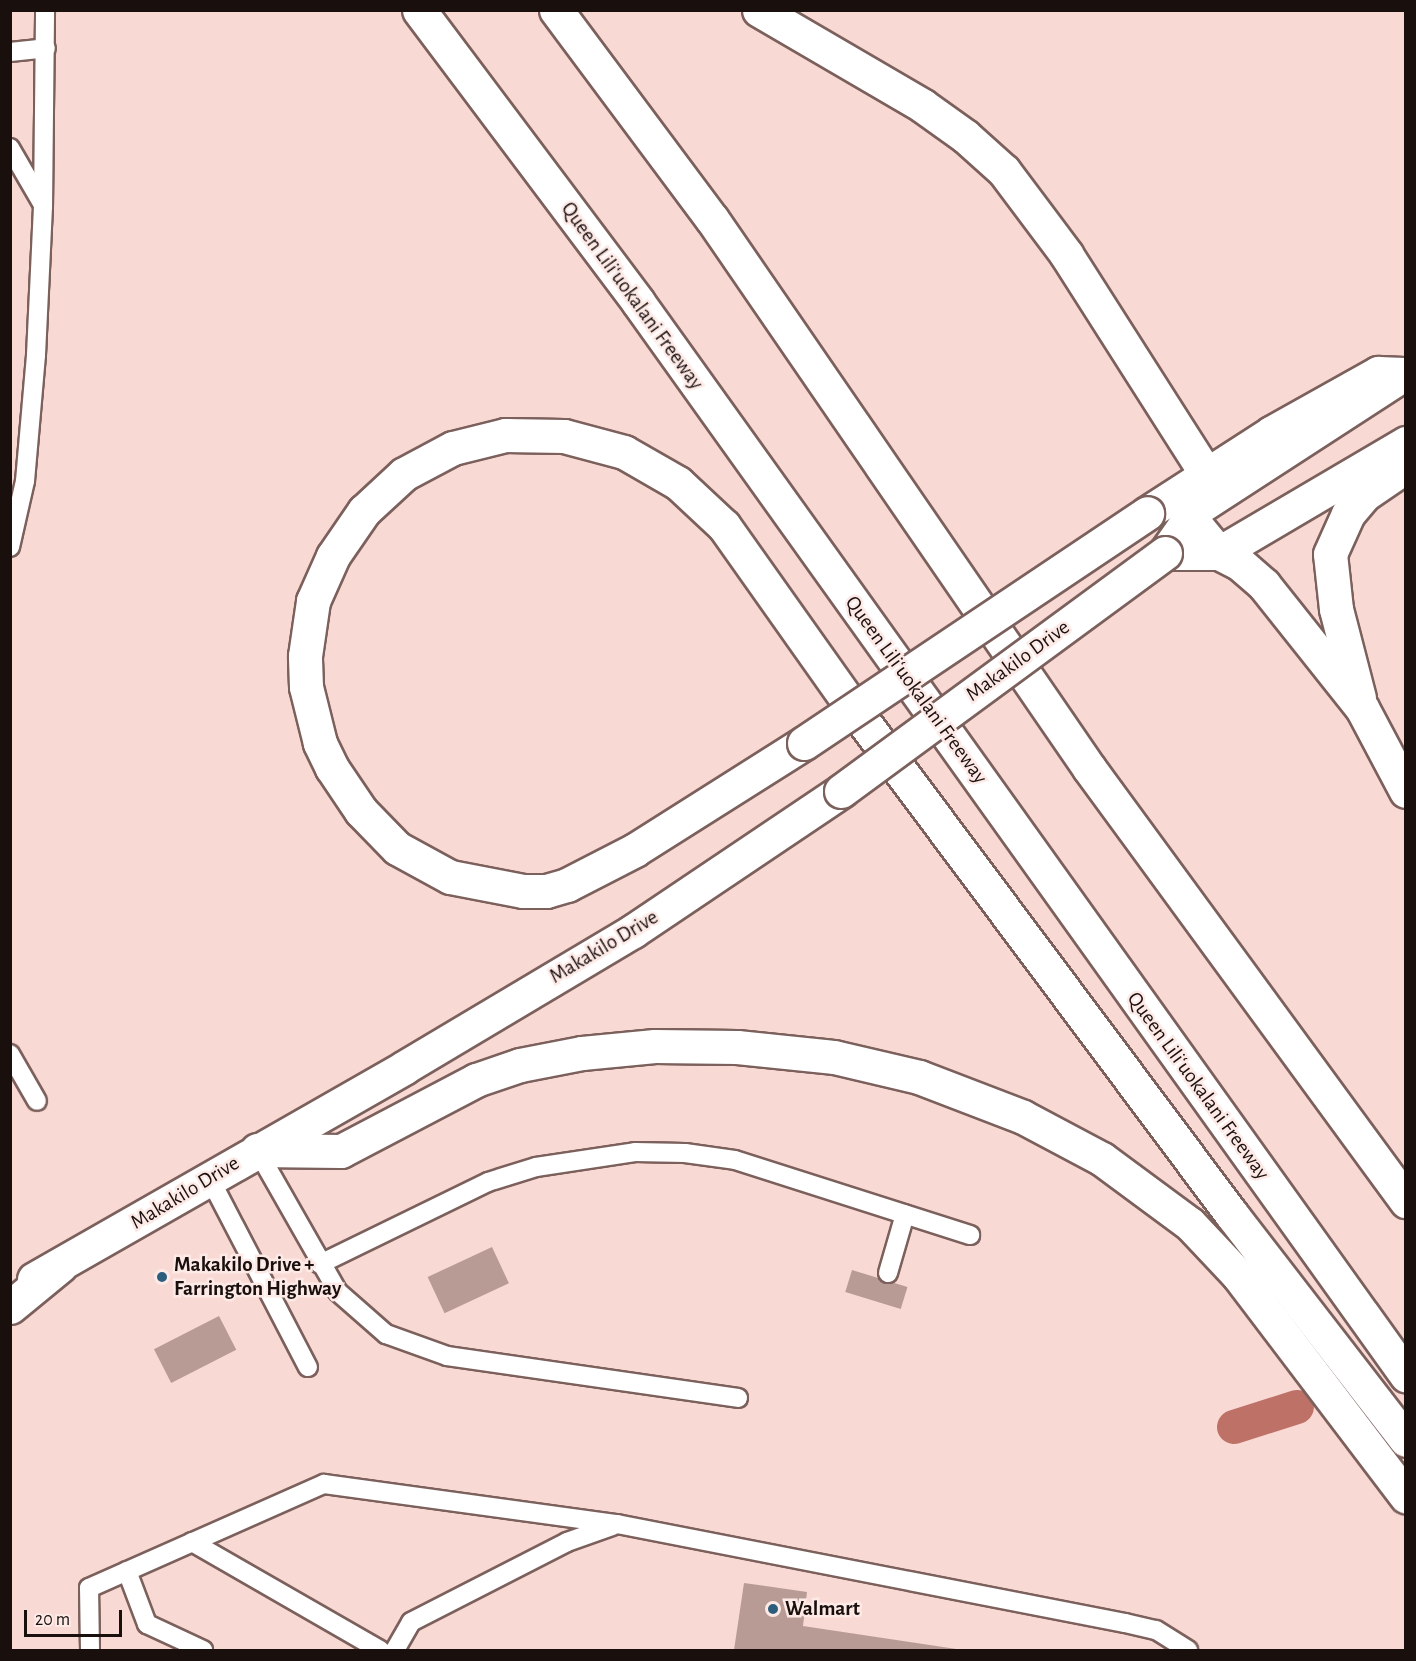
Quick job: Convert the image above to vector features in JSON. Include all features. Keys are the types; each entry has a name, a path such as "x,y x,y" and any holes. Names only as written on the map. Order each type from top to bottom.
{"main road":[{"name":"Queen Liliʻuokalani Freeway","path":"419,10 645,312 1406,1375"},
{"path":"556,10 712,219 1089,768 1406,1201"},
{"path":"759,10 923,106 965,136 1004,171 1066,254 1207,476"},
{"path":"1405,374 1378,373 1271,433 1148,513 804,743 635,850 567,885 546,891 523,891 450,877 398,848 361,811 332,768 320,742 306,687 305,656 313,601 333,556 364,511 404,474 453,448 505,435 564,436 624,452 678,483 724,526 855,710 1406,1440"},
{"name":"Makakilo Drive","path":"10,1290 60,1266 633,931 841,791 1165,553 1190,518 1220,494 1405,374"},
{"path":"1165,553 1219,553 1406,443"},
{"path":"1362,708 1336,609 1330,554 1348,514 1365,494 1406,466"},
{"path":"1190,518 1219,553 1239,563 1264,585 1362,708 1406,791"},
{"path":"257,1150 341,1151 476,1080 520,1065 582,1053 655,1046 738,1047 834,1057 919,1077 1023,1116 1092,1154 1190,1224 1238,1275 1406,1496"},
{"path":"10,1307 60,1266"}],"lane":[{"path":"10,547 25,481 44,207 45,10"},
{"path":"10,52 46,48"},
{"path":"10,148 44,207"},
{"path":"10,1054 37,1101"},
{"path":"257,1150 338,1292 369,1322 426,1351 738,1398"},
{"path":"320,1264 488,1182 546,1165 635,1152 735,1160 970,1235"},
{"path":"210,1179 308,1367"},
{"path":"888,1273 905,1214"},
{"path":"90,1650 89,1588 324,1484 617,1524 1136,1625 1156,1630 1188,1650"},
{"path":"395,1650 411,1622 567,1542 617,1524"},
{"path":"192,1542 380,1650"},
{"path":"127,1571 147,1624 203,1650"}],"building":[{"path":"492,1247 509,1283 445,1313 428,1277"},
{"path":"852,1270 907,1287 901,1309 845,1292"},
{"path":"219,1316 236,1350 171,1383 154,1349"},
{"name":"Walmart","path":"744,1583 807,1592 803,1626 963,1650 734,1650"}],"waterway":[{"path":"1234,1427 1297,1407"}],"place":[{"name":"Makakilo Drive + Farrington Highway","path":"162,1277"},
{"name":"Walmart","path":"773,1609"}]}
